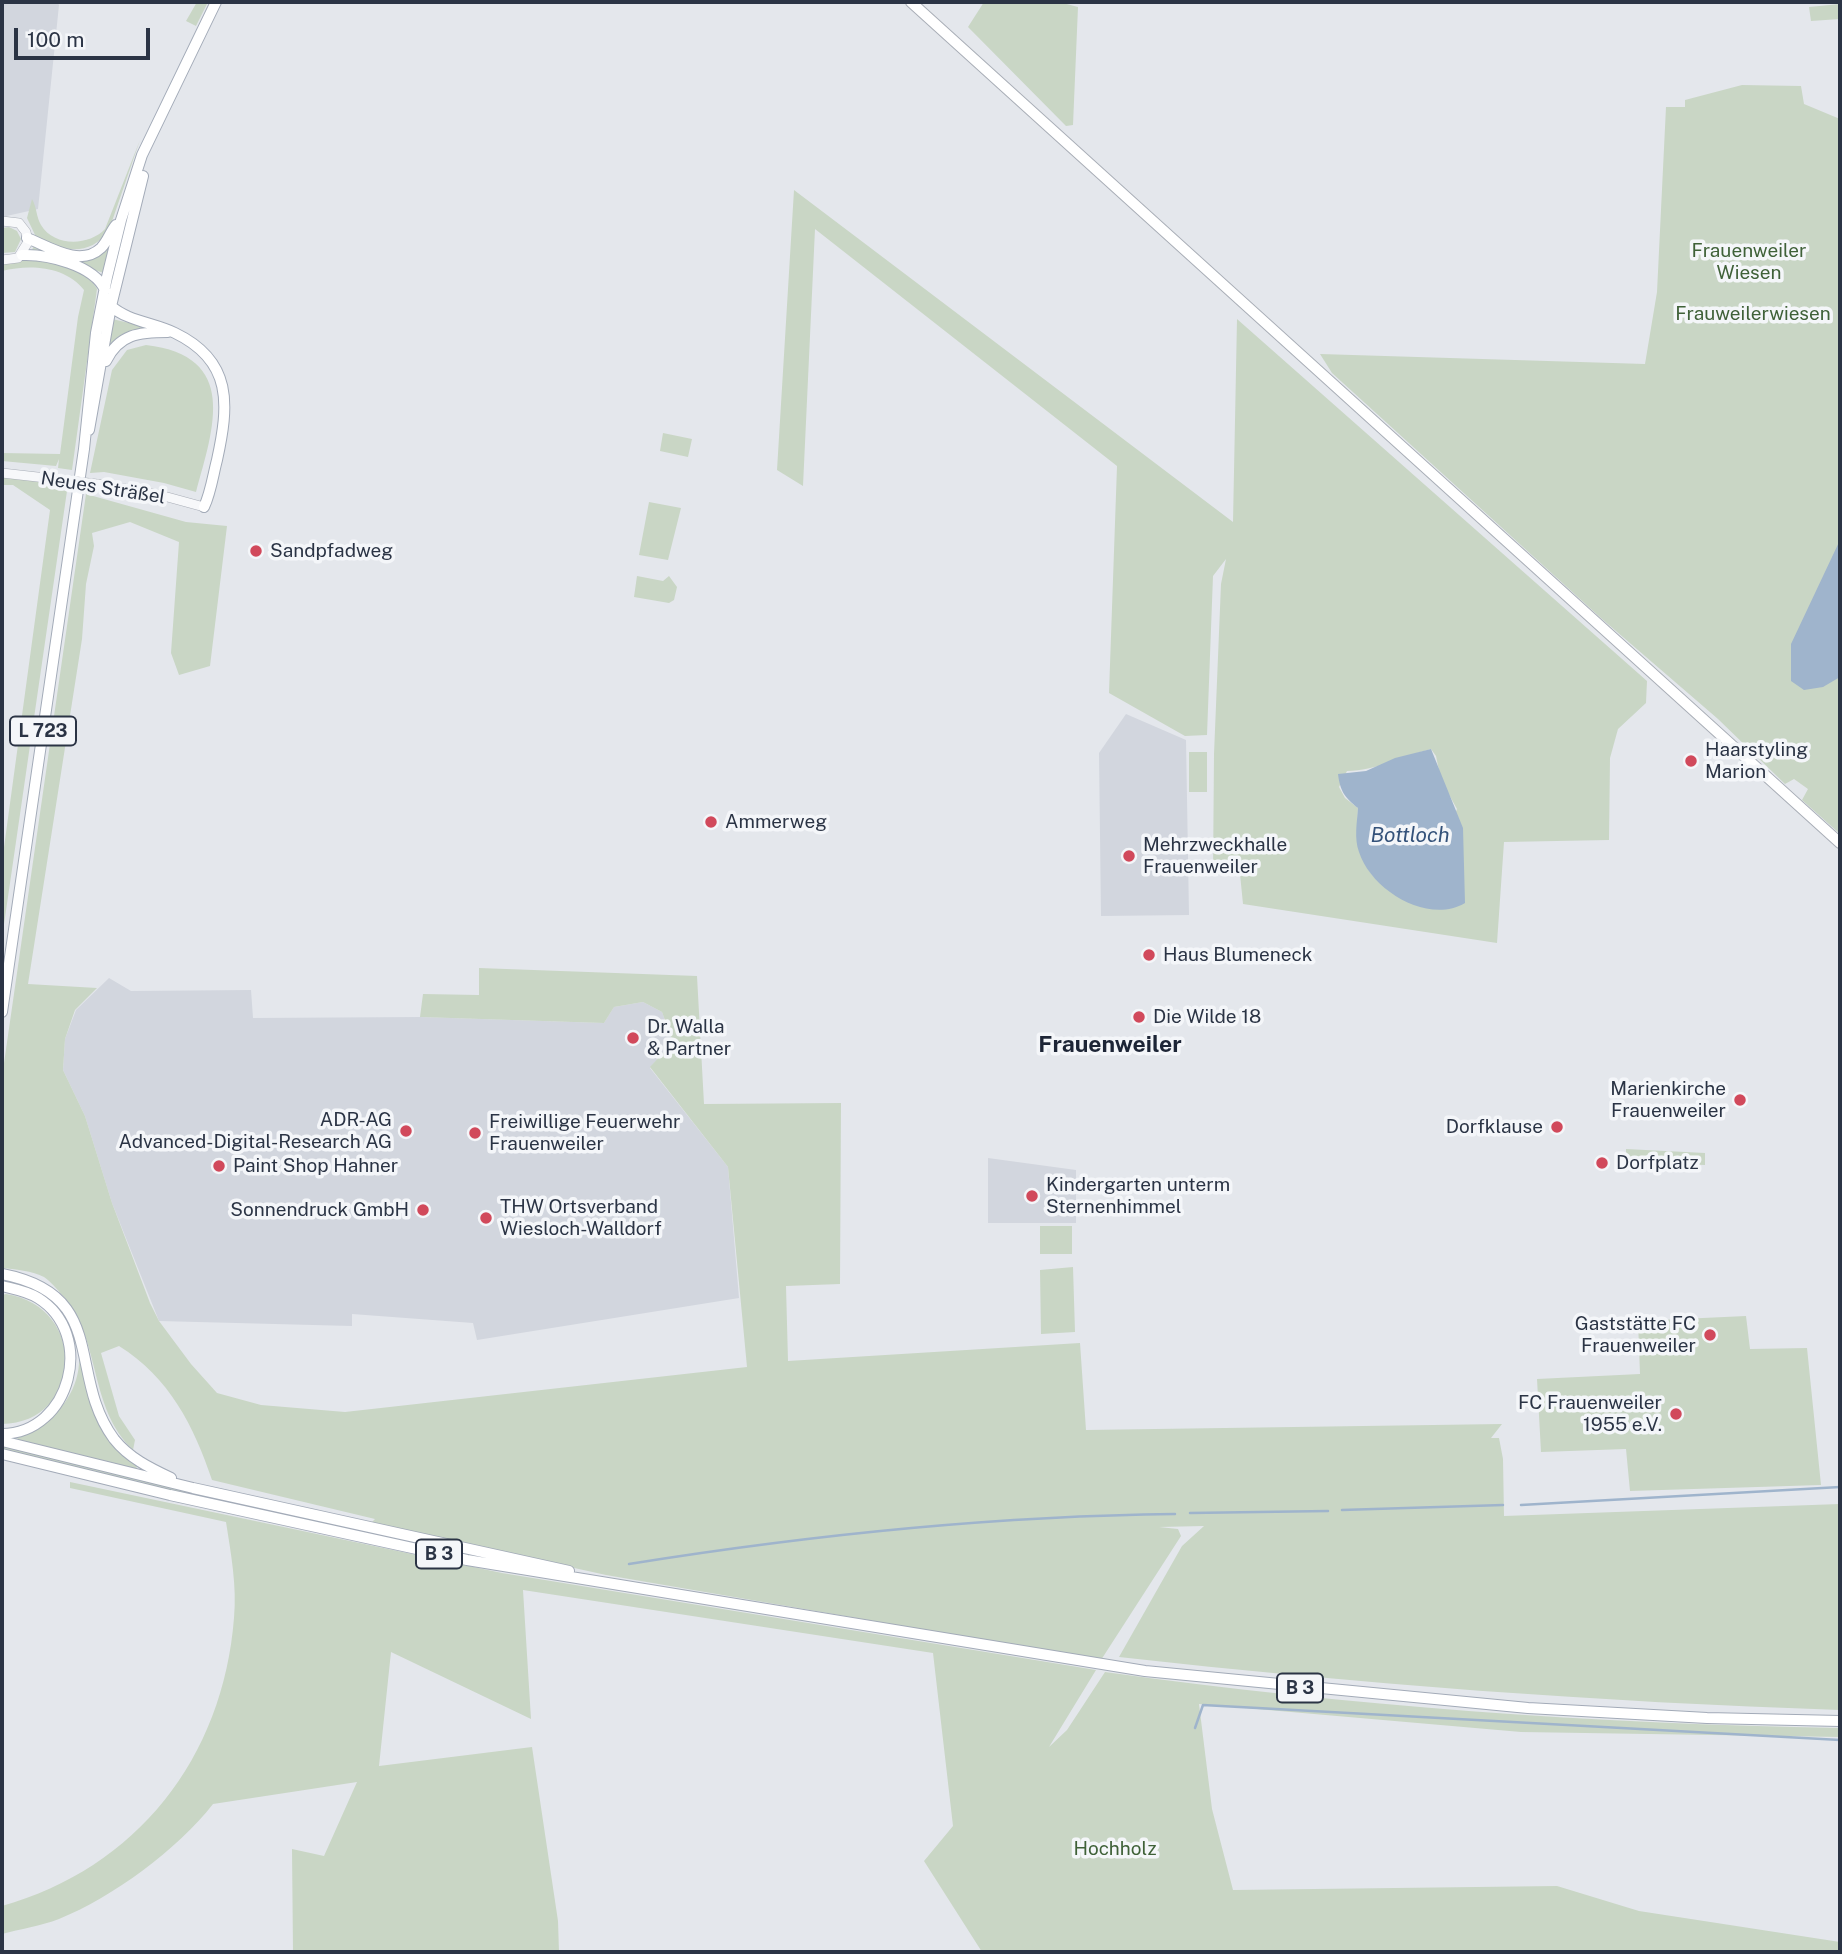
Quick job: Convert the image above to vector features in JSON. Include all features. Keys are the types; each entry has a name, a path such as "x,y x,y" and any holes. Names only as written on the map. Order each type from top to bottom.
{"main road":[{"name":"L 723","path":"84,449 85,414 105,290 121,220 142,155 216,2"},
{"path":"911,2 1840,843"},
{"name":"L 723","path":"2,1012 84,449 128,225 155,132"},
{"path":"27,238 58,251 84,256 102,247 121,220"},
{"path":"22,255 40,255 87,271 101,280 105,290"},
{"path":"111,306 125,315 147,320 174,332 206,353 219,373 225,395 226,419 204,507"},
{"path":"98,382 106,360 118,342 142,332 174,332"},
{"path":"2,1274 45,1289 73,1317 81,1335 98,1409 115,1440 145,1466 193,1488"},
{"path":"2,1287 37,1297 50,1307 62,1321 68,1335 72,1364 67,1386 55,1406 26,1429 2,1434"},
{"name":"B 3","path":"2,1441 193,1488 514,1560 764,1609"},
{"name":"B 3","path":"2,1454 170,1495 467,1560 1145,1671 1343,1693 1618,1713 1840,1721"}],"street":[{"path":"2,221 19,223 27,238 22,255 13,260 2,260"},
{"name":"Neues Sträßel","path":"2,473 97,484 160,495 204,507"}],"shaded area":[{"path":"2,2 57,2 59,5 38,209 2,217"},
{"path":"1126,714 1186,740 1189,915 1101,916 1099,753"},
{"path":"109,978 131,991 251,990 253,1018 420,1017 604,1023 614,1007 643,1002 662,1012 673,1042 650,1068 728,1167 739,1298 477,1340 473,1323 352,1314 352,1326 159,1321 112,1203 85,1116 63,1070 65,1039 76,1010"},
{"name":"Kindergarten unterm Sternenhimmel","path":"988,1158 1076,1170 1076,1223 988,1223"}],"green space":[{"path":"197,2 208,2 196,26 186,21"},
{"path":"984,2 1059,2 1078,7 1073,125 1066,126 968,27"},
{"path":"1840,4 1840,19 1811,21 1809,7"},
{"path":"1742,85 1801,86 1804,104 1840,119 1840,834 1802,800 1808,789 1794,779 1785,784 1718,719 1602,619 1332,373 1320,354 1645,364 1657,292 1666,107 1685,107 1685,100"},
{"path":"140,140 109,230 101,239 93,245 75,249 56,246 36,237 27,218 32,199 41,225 54,237 72,242 81,241 98,235 105,229"},
{"path":"794,190 1233,522 1237,319 1647,681 1646,703 1618,729 1610,758 1609,840 1504,842 1497,943 1243,904 1240,874 1213,875 1214,754 1221,584 1226,559 1213,576 1207,735 1185,736 1109,693 1117,466 815,229 803,486 777,470","holes":["1431,749 1436,756 1441,780 1457,809 1416,905 1386,887 1368,868 1359,843 1358,808 1345,798 1339,787 1347,771 1378,766"]},
{"path":"9,227 17,231 21,239 15,252 2,253 2,228"},
{"path":"35,243 69,257 109,245 104,273 32,250"},
{"path":"28,257 77,270 97,289 72,470 58,468 59,459 56,466 2,461 2,453 60,454 84,290 67,276 46,269 2,271 2,262 8,264"},
{"path":"112,319 147,327 146,330 134,330 124,334 115,340 108,350"},
{"path":"146,345 176,352 196,363 207,379 213,398 213,420 196,492 104,472 90,473 112,370 127,350"},
{"path":"663,433 692,439 688,457 660,451"},
{"path":"2,477 54,483 53,489 67,491 2,938 2,862 50,510 13,485 2,485"},
{"path":"86,494 186,522 227,526 210,666 179,675 171,653 179,542 130,522 92,533 94,546 86,584 82,639 28,984 97,988 75,1010 65,1039 63,1070 85,1116 112,1203 150,1303 159,1321 191,1364 217,1393 261,1405 345,1412 747,1367 728,1167 650,1067 673,1042 662,1012 643,1002 614,1007 604,1023 420,1017 423,994 479,995 479,968 697,976 704,1104 841,1103 840,1284 786,1286 788,1361 1080,1343 1086,1430 1502,1424 1491,1438 1499,1438 1503,1459 1504,1516 1840,1504 1840,1710 1479,1691 1119,1657 1182,1546 1204,1526 1159,1527 1178,1529 1181,1536 1101,1660 606,1575 371,1523 375,1519 212,1480 188,1422 166,1388 137,1358 119,1346 101,1353 119,1416 135,1440 133,1450 119,1433 109,1414 84,1333 63,1296 40,1275 2,1268 2,1077"},
{"path":"649,502 681,508 668,560 639,555"},
{"path":"637,576 663,581 669,576 677,587 674,600 669,603 634,597"},
{"path":"1189,752 1207,752 1207,792 1189,792"},
{"path":"1626,1149 1705,1153 1705,1165 1626,1162"},
{"path":"1040,1226 1072,1226 1072,1254 1040,1254"},
{"path":"1073,1267 1075,1332 1041,1334 1040,1270"},
{"path":"2,1278 34,1289 39,1292 2,1281"},
{"path":"2,1295 33,1303 52,1320 63,1341 65,1364 61,1386 48,1405 29,1419 2,1424"},
{"name":"FC Frauenweiler 1955 e.V.","path":"1746,1316 1750,1349 1807,1348 1821,1485 1630,1491 1626,1449 1541,1452 1537,1379 1640,1374 1638,1321"},
{"path":"77,1340 94,1411 106,1436 137,1466 136,1470 20,1441 15,1436 37,1427 55,1414 68,1398 76,1379 79,1359"},
{"path":"2,1445 234,1501 238,1507 2,1450"},
{"name":"Hochholz","path":"70,1482 502,1573 1096,1670 1049,1747 1067,1730 1105,1672 1380,1704 1656,1722 1840,1728 1840,1737 1521,1732 1199,1704 1212,1809 1233,1890 1557,1886 1639,1911 1840,1942 1840,1952 982,1952 924,1861 953,1826 933,1653 523,1590 531,1719 391,1652 379,1766 532,1747 558,1921 559,1952 293,1952 292,1849 324,1856 357,1782 213,1804 163,1855 101,1898 59,1919 2,1934 2,1906 50,1888 94,1865 132,1835 164,1800 191,1761 212,1717 226,1669 234,1618 233,1570 226,1522 70,1488"},
{"path":"248,1504 463,1552 462,1557 251,1510"}],"water":[{"path":"1840,540 1840,677 1823,687 1804,690 1791,681 1791,644"},
{"name":"Bottloch","path":"1431,749 1463,828 1465,903 1450,909 1418,907 1388,891 1375,879 1365,866 1357,847 1358,808 1344,794 1338,774 1366,771 1395,758"}],"waterway":[{"path":"1521,1505 1840,1487"},
{"path":"1342,1510 1503,1505"},
{"path":"1190,1513 1328,1511"},
{"path":"629,1564 765,1544 901,1529 1038,1519 1175,1514"},
{"path":"1195,1728 1203,1705 1840,1740"}],"place":[{"name":"Sandpfadweg","path":"256,551"},
{"name":"Haarstyling Marion","path":"1691,761"},
{"name":"Ammerweg","path":"711,822"},
{"name":"Mehrzweckhalle Frauenweiler","path":"1129,856"},
{"name":"Haus Blumeneck","path":"1149,955"},
{"name":"Die Wilde 18","path":"1139,1017"},
{"name":"Dr. Walla & Partner","path":"633,1038"},
{"name":"Marienkirche Frauenweiler","path":"1740,1100"},
{"name":"Dorfklause","path":"1557,1127"},
{"name":"ADR-AG Advanced-Digital-Research AG","path":"406,1131"},
{"name":"Freiwillige Feuerwehr Frauenweiler","path":"475,1133"},
{"name":"Dorfplatz","path":"1602,1163"},
{"name":"Paint Shop Hahner","path":"219,1166"},
{"name":"Kindergarten unterm Sternenhimmel","path":"1032,1196"},
{"name":"Sonnendruck GmbH","path":"423,1210"},
{"name":"THW Ortsverband Wiesloch-Walldorf","path":"486,1218"},
{"name":"Gaststätte FC Frauenweiler","path":"1710,1335"},
{"name":"FC Frauenweiler 1955 e.V.","path":"1676,1414"}],"district":[{"name":"Frauenweiler","path":"1110,1045"}],"park label":[{"name":"Frauenweiler Wiesen","path":"1749,262"},
{"name":"Frauweilerwiesen","path":"1753,314"}]}
